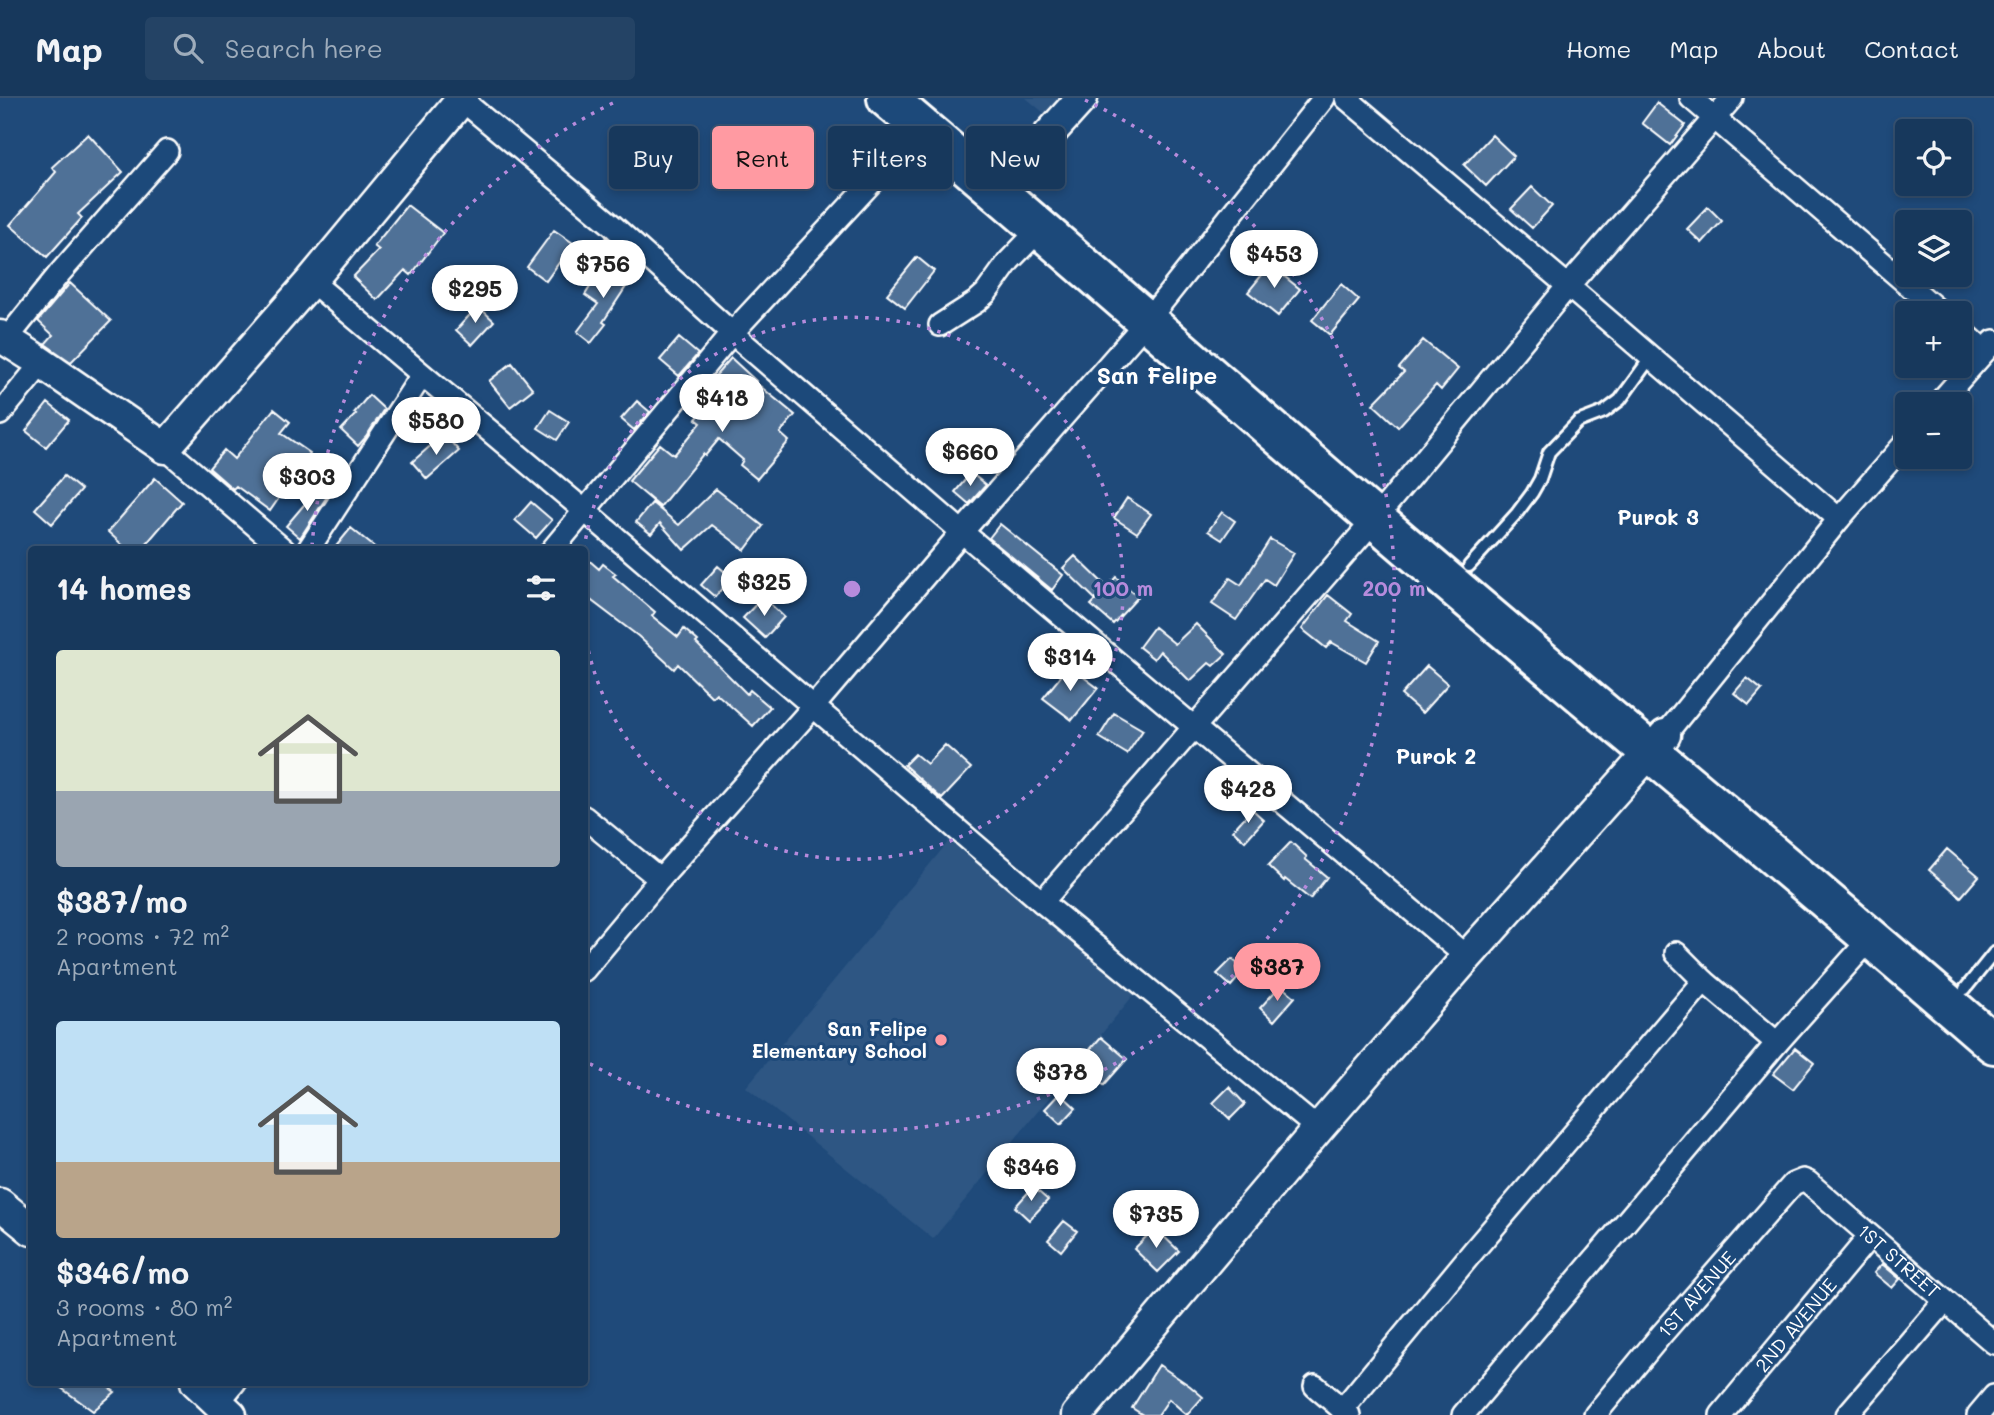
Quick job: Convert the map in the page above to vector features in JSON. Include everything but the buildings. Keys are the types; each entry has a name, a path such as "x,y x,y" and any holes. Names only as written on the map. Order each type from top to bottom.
{"highway":[{"path":"887,98 922,113 966,151"},
{"path":"1008,189 1040,229 1154,313"},
{"path":"1010,189 1658,743 1885,923 1994,1015"},
{"path":"1383,510 1469,566 1870,939 1994,1044"}],"main road":[{"path":"1057,126 1082,98"},
{"path":"3,338 165,448 311,281 463,99"},
{"path":"1077,1415 1318,1129 1658,743"},
{"path":"0,1204 28,1227"},
{"path":"203,1386 228,1400"}],"street":[{"path":"588,965 660,879 814,706 1154,313 1324,98"},
{"path":"1346,98 1839,519"},
{"path":"1690,98 1927,301"},
{"path":"1042,902 1383,510 1568,286 1732,98"},
{"path":"463,99 612,225 962,532 1467,957"},
{"path":"555,546 732,333 922,113"},
{"path":"3,338 167,151"},
{"path":"940,325 976,302 1009,261 1040,229"},
{"path":"311,281 585,511 1042,902 1318,1129"},
{"path":"1949,392 1989,346 1972,336"},
{"path":"0,414 42,363"},
{"path":"312,546 422,375"},
{"path":"165,448 278,546"},
{"path":"1658,743 1839,519 1895,455"},
{"path":"588,820 660,879"},
{"path":"1463,1415 1777,1043 1870,939"},
{"path":"1676,953 1704,981 1777,1043"},
{"path":"1314,1386 1346,1412 1475,1249 1704,981"},
{"name":"1ST STREET","path":"1803,1180 1994,1343"},
{"name":"1ST AVENUE","path":"1595,1415 1793,1184 1803,1180"},
{"name":"2ND AVENUE","path":"1721,1415 1870,1236"},
{"path":"1847,1415 1945,1301"},
{"path":"1978,1415 1994,1396"}],"lane":[{"path":"1469,566 1532,493 1549,452 1578,422 1604,412 1620,400 1651,357"},
{"path":"1965,989 1994,953"}],"shaded area":[{"path":"1026,98 1068,98 1050,118"},
{"name":"San Felipe Elementary School","path":"949,841 1136,992 933,1239 746,1087"}],"place":[{"name":"San Felipe Elementary School","path":"941,1040"}],"district":[{"name":"San Felipe","path":"1157,376"},
{"name":"Purok 3","path":"1658,518"},
{"name":"Purok 2","path":"1436,757"}]}
